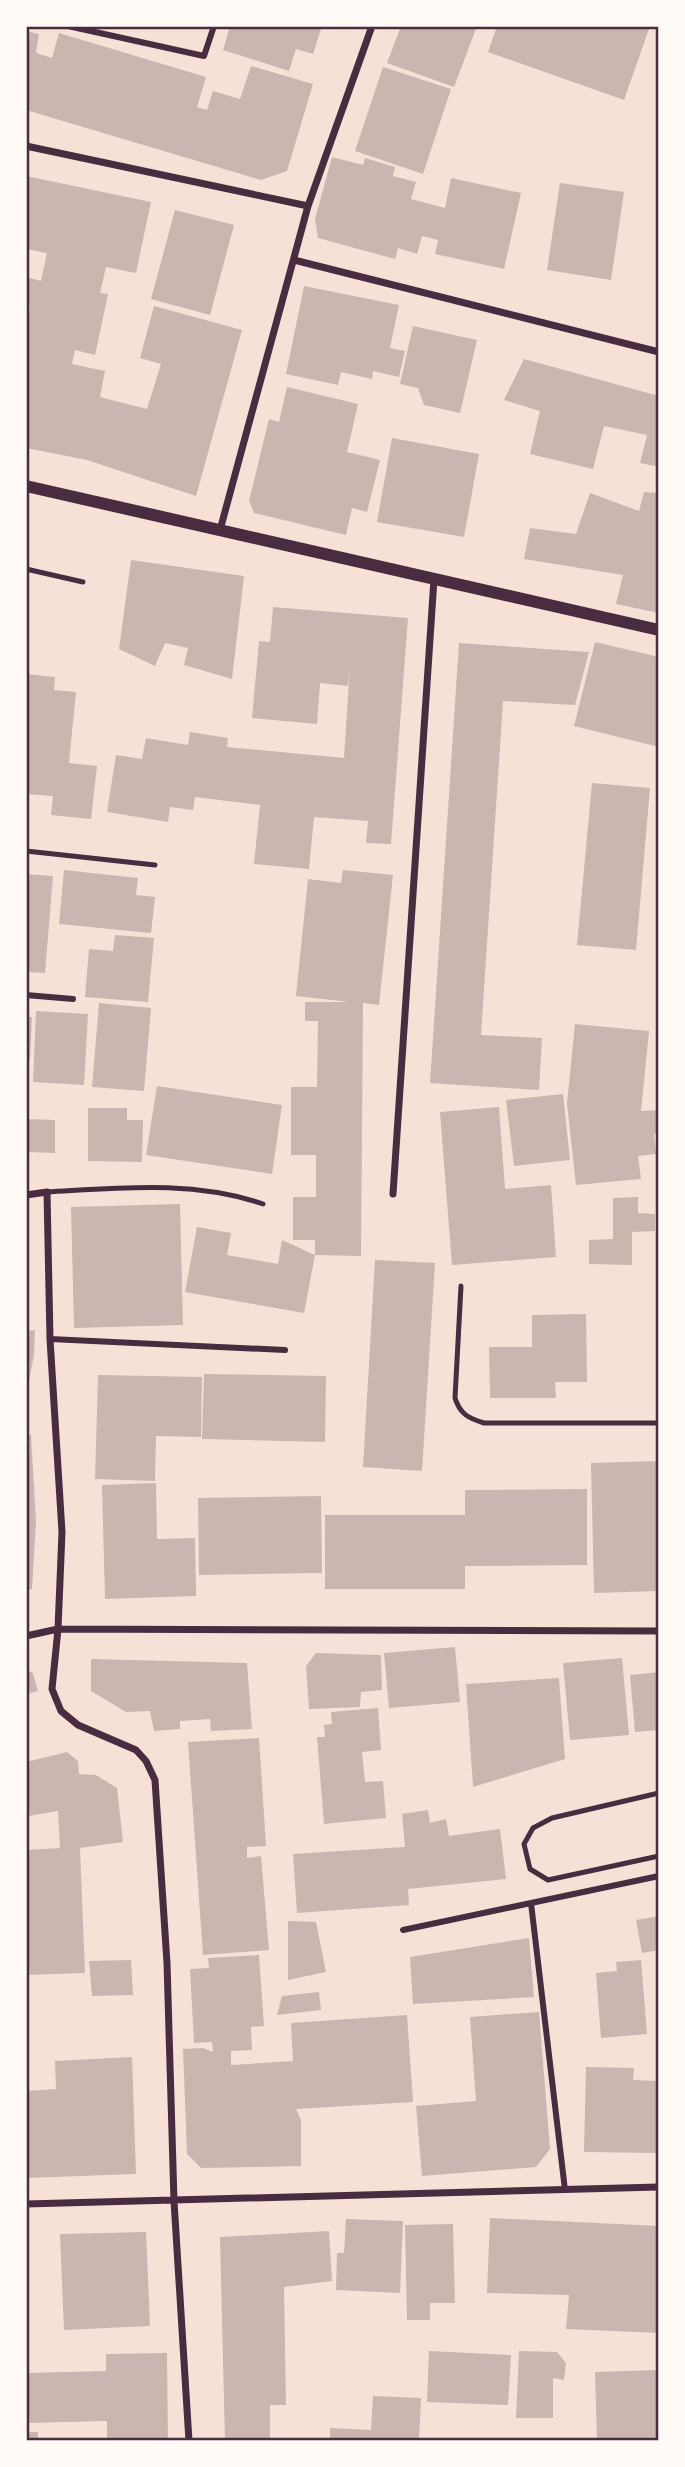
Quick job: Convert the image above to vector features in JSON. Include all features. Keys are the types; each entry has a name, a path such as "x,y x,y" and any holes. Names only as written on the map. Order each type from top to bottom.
{"street":[{"path":"68,26 204,55 214,26"},
{"path":"220,530 308,206 372,26"},
{"path":"26,146 308,206"},
{"path":"294,260 659,352"},
{"path":"26,486 659,630"},
{"path":"393,1194 434,579"},
{"path":"26,995 73,999"},
{"path":"26,1195 47,1192 50,1339 62,1532 58,1629 52,1689 61,1712 78,1725 136,1750 146,1761 155,1780 167,1963 174,2201 189,2441"},
{"path":"50,1339 285,1350"},
{"path":"26,1636 58,1629 659,1631"},
{"path":"403,1930 659,1876"},
{"path":"531,1903 565,2190"},
{"path":"26,2204 659,2187"}],"lane":[{"path":"26,569 83,582"},
{"path":"26,851 155,864"},
{"path":"47,1192 176,1187 236,1195 263,1204"},
{"path":"461,1286 455,1398 459,1410 471,1419 484,1423 659,1423"},
{"path":"659,1793 552,1818 533,1828 524,1843 530,1869 548,1880 659,1856"}],"building":[{"path":"230,26 322,26 313,54 296,49 289,71 223,50"},
{"path":"401,26 477,26 454,87 387,63"},
{"path":"497,26 650,26 624,100 488,52"},
{"path":"26,31 39,34 36,53 52,58 59,33 206,77 197,107 207,110 213,91 240,99 251,66 313,84 287,171 261,180 26,110"},
{"path":"383,67 451,89 423,174 355,151"},
{"path":"332,157 363,165 365,158 395,167 393,176 416,182 411,199 445,208 451,178 521,193 504,269 435,254 438,240 422,236 417,254 398,248 395,259 318,238 315,219"},
{"path":"26,176 151,202 136,273 106,267 100,293 108,294 95,355 75,350 72,364 105,371 100,397 147,409 161,364 140,358 154,306 242,330 196,496 87,460 26,448 26,321 30,305 26,305 26,277 41,281 47,253 26,249"},
{"path":"560,183 624,192 611,280 547,270"},
{"path":"175,210 234,225 210,315 151,299"},
{"path":"304,286 399,305 390,348 405,351 399,377 373,371 372,379 341,372 338,385 286,374"},
{"path":"413,326 477,340 460,413 424,405 418,388 400,384"},
{"path":"524,359 659,396 659,467 640,463 647,435 604,426 593,469 530,454 540,411 504,400"},
{"path":"287,387 358,404 347,452 380,460 367,512 352,508 346,535 254,513 249,501 269,419 279,422"},
{"path":"392,438 479,454 464,537 377,522"},
{"path":"644,492 659,493 659,613 616,604 623,575 524,559 530,528 576,534 590,493 639,511"},
{"path":"131,560 244,576 232,679 184,665 188,648 165,643 155,666 119,649"},
{"path":"273,607 408,618 391,844 366,843 368,821 314,817 309,869 254,864 260,805 195,797 193,810 170,807 168,822 107,812 116,755 142,759 146,738 188,745 190,732 228,738 227,747 344,758 350,666 348,686 320,683 317,724 252,718 259,641 270,642"},
{"path":"595,642 659,657 659,747 574,726"},
{"path":"459,643 589,652 575,705 503,701 481,1035 542,1038 539,1090 430,1083"},
{"path":"26,674 55,677 54,690 76,692 69,763 97,766 91,819 51,815 53,796 26,794"},
{"path":"592,783 650,788 636,950 577,945"},
{"path":"64,870 138,878 136,895 155,897 151,933 59,924"},
{"path":"343,870 393,875 379,1005 363,1003 361,1256 315,1255 315,1240 293,1240 293,1197 316,1197 316,1155 291,1155 291,1087 317,1087 318,1021 305,1021 305,1002 349,1002 296,996 308,879 341,883"},
{"path":"26,874 53,876 45,973 26,972"},
{"path":"115,935 154,938 148,1002 85,997 89,949 113,951"},
{"path":"99,1003 151,1008 144,1091 92,1087"},
{"path":"36,1011 88,1014 84,1085 33,1082"},
{"path":"26,1017 32,1017 30,1060 26,1060"},
{"path":"575,1024 649,1031 641,1111 659,1110 659,1133 654,1134 656,1154 638,1156 641,1179 576,1185 567,1103"},
{"path":"157,1086 282,1105 272,1174 146,1155"},
{"path":"563,1094 570,1160 514,1166 506,1100"},
{"path":"499,1107 505,1189 551,1185 556,1257 452,1265 440,1112"},
{"path":"88,1108 127,1108 127,1120 143,1120 142,1162 88,1161"},
{"path":"26,1119 55,1120 55,1153 26,1152"},
{"path":"638,1197 638,1213 655,1214 655,1231 632,1232 632,1265 589,1264 589,1240 613,1239 613,1198"},
{"path":"180,1204 183,1325 74,1328 71,1207"},
{"path":"197,1227 231,1233 227,1255 278,1264 282,1240 315,1255 304,1313 185,1292"},
{"path":"375,1260 435,1263 422,1471 363,1467"},
{"path":"586,1314 587,1382 555,1382 556,1398 490,1398 489,1347 532,1347 532,1315"},
{"path":"35,1330 34,1355 29,1380 26,1380 26,1331"},
{"path":"204,1374 326,1376 325,1442 202,1439"},
{"path":"98,1375 202,1377 201,1437 156,1436 155,1481 95,1479"},
{"path":"26,1435 31,1435 36,1521 32,1589 26,1590"},
{"path":"659,1461 659,1591 594,1593 591,1463"},
{"path":"156,1483 157,1539 195,1538 196,1596 105,1599 102,1485"},
{"path":"587,1489 587,1565 465,1566 465,1589 325,1589 325,1515 465,1515 465,1490"},
{"path":"321,1496 322,1573 199,1575 198,1498"},
{"path":"455,1647 460,1702 389,1708 384,1653"},
{"path":"316,1653 381,1655 382,1690 361,1692 360,1707 309,1709 306,1666"},
{"path":"622,1658 629,1735 570,1740 563,1663"},
{"path":"91,1659 247,1663 252,1729 211,1731 210,1719 180,1721 180,1729 154,1731 150,1711 126,1712 91,1691"},
{"path":"26,1669 33,1673 38,1691 26,1694"},
{"path":"659,1672 659,1730 635,1732 630,1675"},
{"path":"559,1678 565,1759 473,1787 466,1684"},
{"path":"378,1708 381,1750 362,1752 365,1782 383,1781 386,1818 324,1824 317,1737 325,1737 324,1725 332,1724 331,1712"},
{"path":"259,1738 266,1846 247,1847 247,1858 261,1856 269,1950 203,1955 188,1742"},
{"path":"67,1752 78,1761 79,1774 96,1775 117,1788 123,1842 80,1848 85,1973 26,1975 26,1850 60,1848 58,1811 29,1816 26,1762"},
{"path":"428,1810 430,1823 446,1819 449,1836 500,1829 506,1879 408,1889 409,1905 297,1913 293,1854 405,1847 402,1814"},
{"path":"659,1916 659,1950 642,1953 636,1920"},
{"path":"288,1921 316,1922 326,1972 288,1980"},
{"path":"529,1938 534,1997 413,2004 410,1957"},
{"path":"259,1955 264,2026 251,2027 252,2050 231,2051 231,2065 293,2061 291,2023 407,2015 413,2102 296,2109 301,2120 301,2166 201,2168 187,2154 183,2049 203,2048 213,2052 212,2042 194,2043 190,1969 209,1968 208,1958"},
{"path":"131,1960 133,1995 92,1996 89,1961"},
{"path":"641,1960 647,2034 601,2038 596,1973 617,1971 616,1962"},
{"path":"319,1992 321,2010 277,2015 282,1996"},
{"path":"539,2012 550,2149 536,2167 422,2176 416,2106 476,2101 470,2017"},
{"path":"132,2057 136,2174 26,2178 26,2091 56,2089 55,2061"},
{"path":"586,2067 634,2068 633,2080 659,2081 659,2153 584,2152"},
{"path":"490,2218 659,2226 659,2333 566,2329 569,2295 487,2293"},
{"path":"346,2219 403,2221 400,2293 336,2290 337,2253 344,2253"},
{"path":"453,2224 455,2303 430,2303 430,2320 407,2320 405,2225"},
{"path":"329,2231 332,2281 284,2287 286,2405 270,2405 270,2441 225,2441 220,2237"},
{"path":"146,2232 150,2326 64,2330 60,2234"},
{"path":"429,2351 511,2355 508,2405 427,2402"},
{"path":"519,2351 557,2352 566,2363 564,2380 553,2378 553,2418 516,2418"},
{"path":"167,2353 168,2441 107,2441 107,2421 26,2423 26,2373 106,2371 106,2354"},
{"path":"656,2370 658,2440 597,2441 595,2372"},
{"path":"373,2396 421,2398 419,2441 330,2441 330,2428 371,2430"},
{"path":"26,2432 38,2432 38,2441 26,2441"}]}
